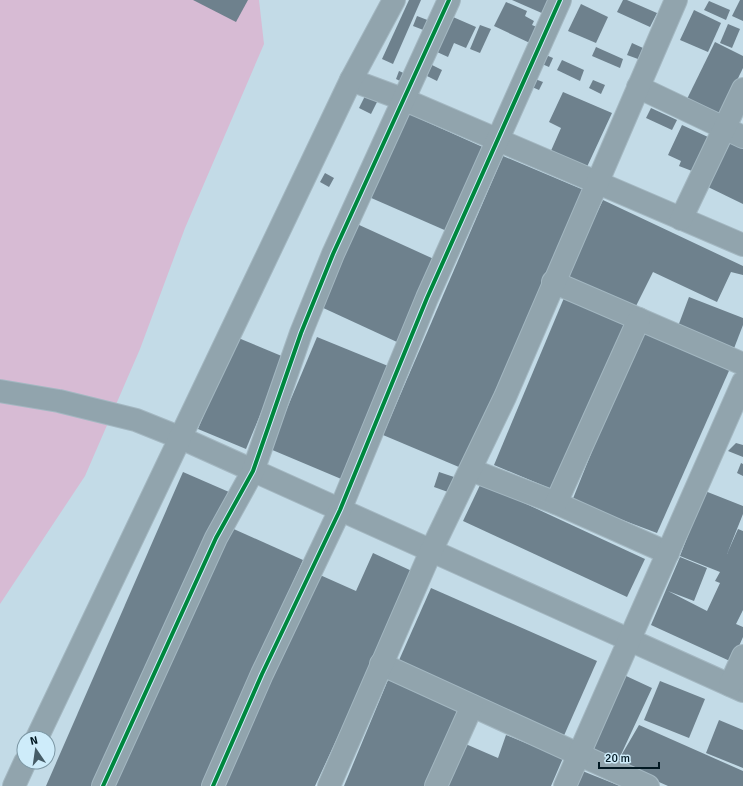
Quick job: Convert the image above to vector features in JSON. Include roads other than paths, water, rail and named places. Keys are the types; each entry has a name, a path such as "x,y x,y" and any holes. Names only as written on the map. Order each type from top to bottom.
{"street":[{"path":"41,730 351,80 394,0"},
{"path":"103,786 216,538 253,471 301,333 334,254 449,0"},
{"path":"213,786 262,674 340,510 427,298 560,0"},
{"path":"329,786 431,551 505,397 596,182 676,0"},
{"path":"351,80 405,100 743,245"},
{"path":"638,87 734,132"},
{"path":"681,219 734,132 743,89"},
{"path":"554,282 743,364"},
{"path":"556,503 639,319"},
{"path":"565,786 743,382"},
{"path":"0,391 59,401 136,420 181,438 736,688 743,656"},
{"path":"471,470 556,503 668,553"},
{"path":"381,664 648,786"},
{"path":"436,786 472,706"},
{"path":"14,786 21,770"}]}
